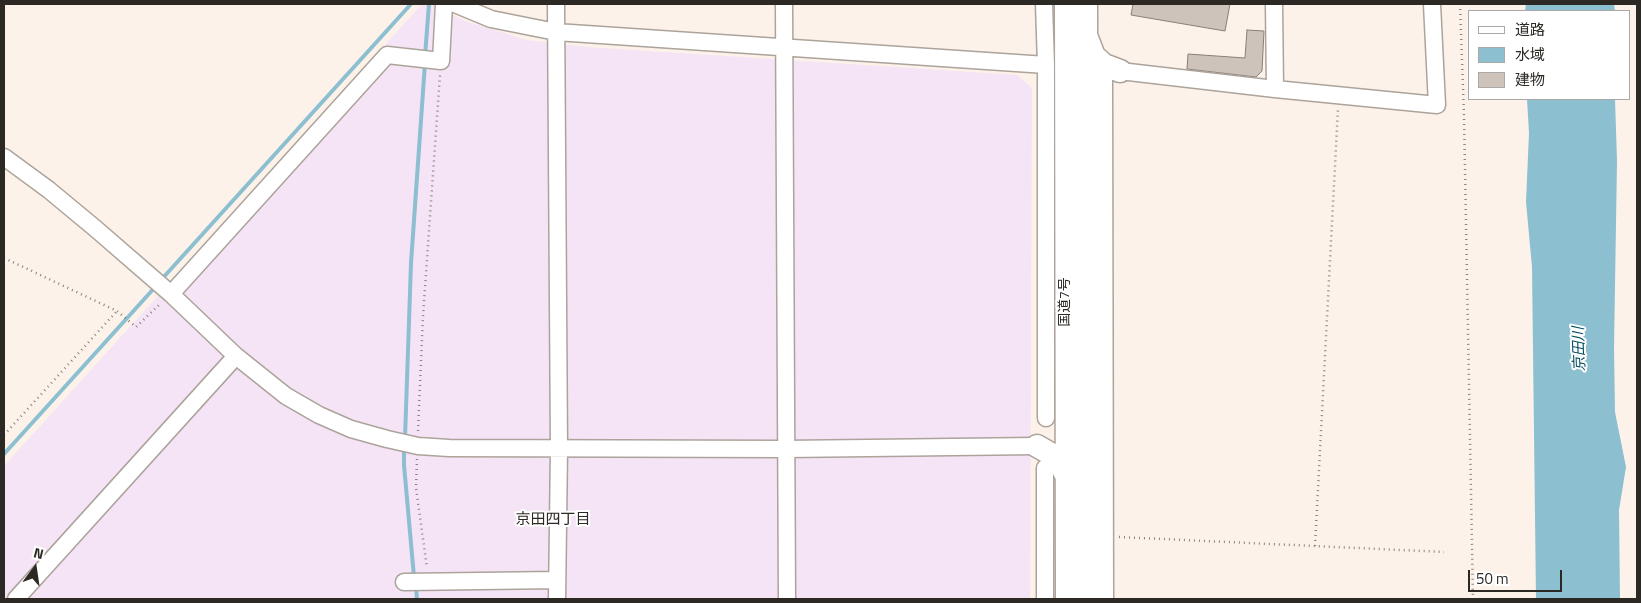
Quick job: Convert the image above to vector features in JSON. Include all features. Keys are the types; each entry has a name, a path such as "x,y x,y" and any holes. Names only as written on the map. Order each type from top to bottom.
{"highway":[{"name":"国道7号","path":"1066,4 1056,418 1067,477 1068,599"},
{"name":"国道7号","path":"1086,4 1086,599"},
{"path":"1086,34 1094,56 1112,74 1094,86 1086,100"},
{"path":"1037,446 1053,442 1060,433 1056,418"},
{"path":"1037,446 1051,454 1060,463 1067,477"}],"street":[{"path":"162,287 387,55 441,61 444,4"},
{"path":"455,4 491,19 556,32 1046,65"},
{"path":"556,4 559,449 557,599"},
{"path":"784,4 786,599"},
{"path":"1044,4 1056,418"},
{"path":"1274,4 1275,89"},
{"path":"1105,599 1112,74 1437,105 1432,4"},
{"path":"4,157 49,190 162,287 236,356 286,396 319,415 352,429 418,446 559,449 785,449 1037,446"},
{"path":"16,599 236,356"},
{"path":"1045,468 1045,599"},
{"path":"404,582 557,580"}],"path":[{"path":"1460,4 1464,115 1472,599"},
{"path":"429,583 416,488 423,316 441,61"},
{"path":"1315,546 1339,96"},
{"path":"4,258 117,311 136,327 162,287"},
{"path":"4,435 117,311"},
{"path":"1105,536 1444,552"}],"shaded area":[{"path":"422,4 431,4 465,21 527,40 588,47 1017,75 1032,88 1030,599 4,599 4,466"}],"water":[{"path":"1526,4 1614,4 1615,10 1525,10"},
{"name":"京田川","path":"1527,100 1615,100 1617,161 1614,348 1615,412 1626,467 1619,510 1620,599 1536,599 1532,267 1526,202 1529,133"}],"building":[{"path":"1133,4 1230,4 1225,31 1131,15"},
{"path":"1247,30 1264,31 1262,71 1256,77 1187,69 1188,54 1245,58"}],"waterway":[{"path":"161,280 411,4"},
{"path":"425,56 429,4"},
{"path":"405,438 411,263 425,63"},
{"path":"4,454 157,285"},
{"path":"404,447 414,577"},
{"path":"416,587 417,599"}],"district":[{"name":"京田四丁目","path":"553,520"}]}
